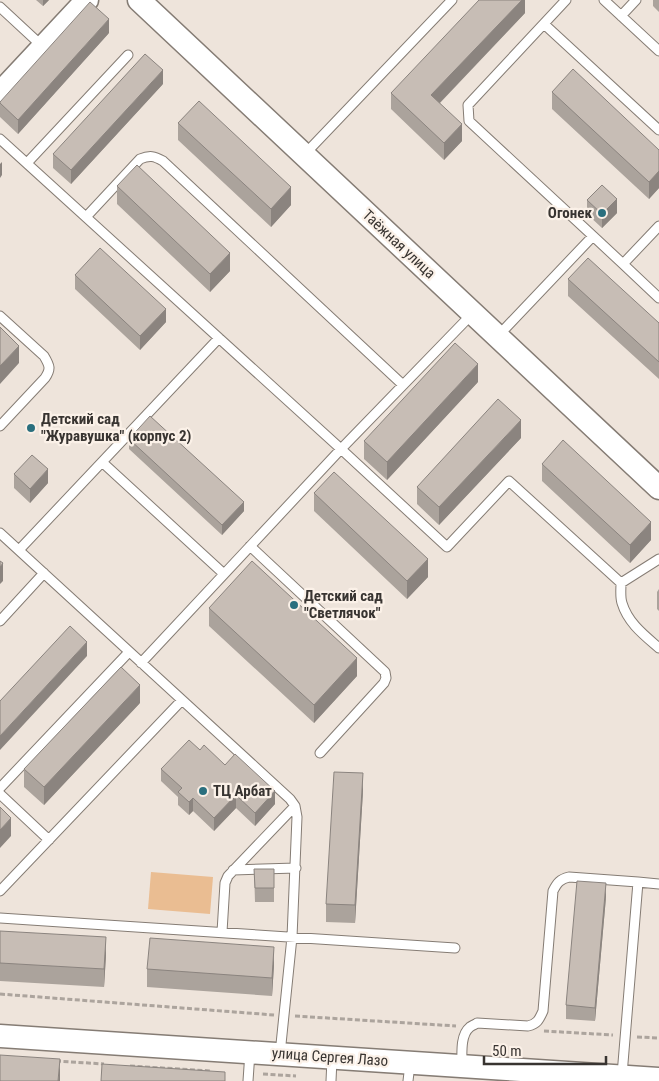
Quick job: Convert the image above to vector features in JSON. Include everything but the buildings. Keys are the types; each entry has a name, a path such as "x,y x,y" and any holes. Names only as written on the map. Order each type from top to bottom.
{"street":[{"path":"0,92 88,0"},
{"name":"Таёжная улица","path":"139,0 659,488"},
{"name":"улица Сергея Лазо","path":"0,1036 249,1069 280,1054 332,1058 409,1072 475,1069 659,1079"}],"lane":[{"path":"304,155 452,0"},
{"path":"566,0 468,105 469,121 659,298"},
{"path":"604,0 659,51"},
{"path":"621,16 636,0"},
{"path":"0,7 43,47"},
{"path":"544,24 659,130"},
{"path":"27,163 128,55"},
{"path":"0,139 447,547 509,481 620,584 622,602 631,621 659,648"},
{"path":"86,216 140,159 147,156 155,156 163,161 403,385"},
{"path":"623,264 659,226"},
{"path":"497,337 593,236"},
{"path":"141,662 341,449 472,314"},
{"path":"0,316 44,356 49,365 49,372 0,426"},
{"path":"19,550 219,338"},
{"path":"102,462 224,574"},
{"path":"0,533 290,799 295,806 297,817 296,868 292,937 280,1054"},
{"path":"250,546 385,672 386,678 384,683 320,753"},
{"path":"620,584 659,558"},
{"path":"0,621 44,573"},
{"path":"0,788 129,652"},
{"path":"0,891 182,700"},
{"path":"0,794 49,840"},
{"path":"222,932 225,883 228,876 295,806"},
{"path":"233,870 296,868"},
{"path":"475,1069 463,1038 470,1026 477,1023 528,1026 540,1019 543,1012 553,892 556,884 562,879 569,877 659,884"},
{"path":"622,1076 638,882"},
{"path":"0,918 455,948"},
{"path":"331,1081 332,1058"}],"path":[{"path":"0,994 284,1016 470,1026"},
{"path":"538,1030 659,1038"},
{"path":"50,1061 109,1065"},
{"path":"129,1066 218,1071"},
{"path":"249,1069 302,1077"}],"shaded area":[{"path":"151,872 213,877 210,914 148,909"}],"place":[{"name":"Огонек","path":"602,213"},
{"name":"Детский сад \"Журавушка\" (корпус 2)","path":"31,428"},
{"name":"Детский сад \"Светлячок\"","path":"294,605"},
{"name":"ТЦ Арбат","path":"203,791"}]}
